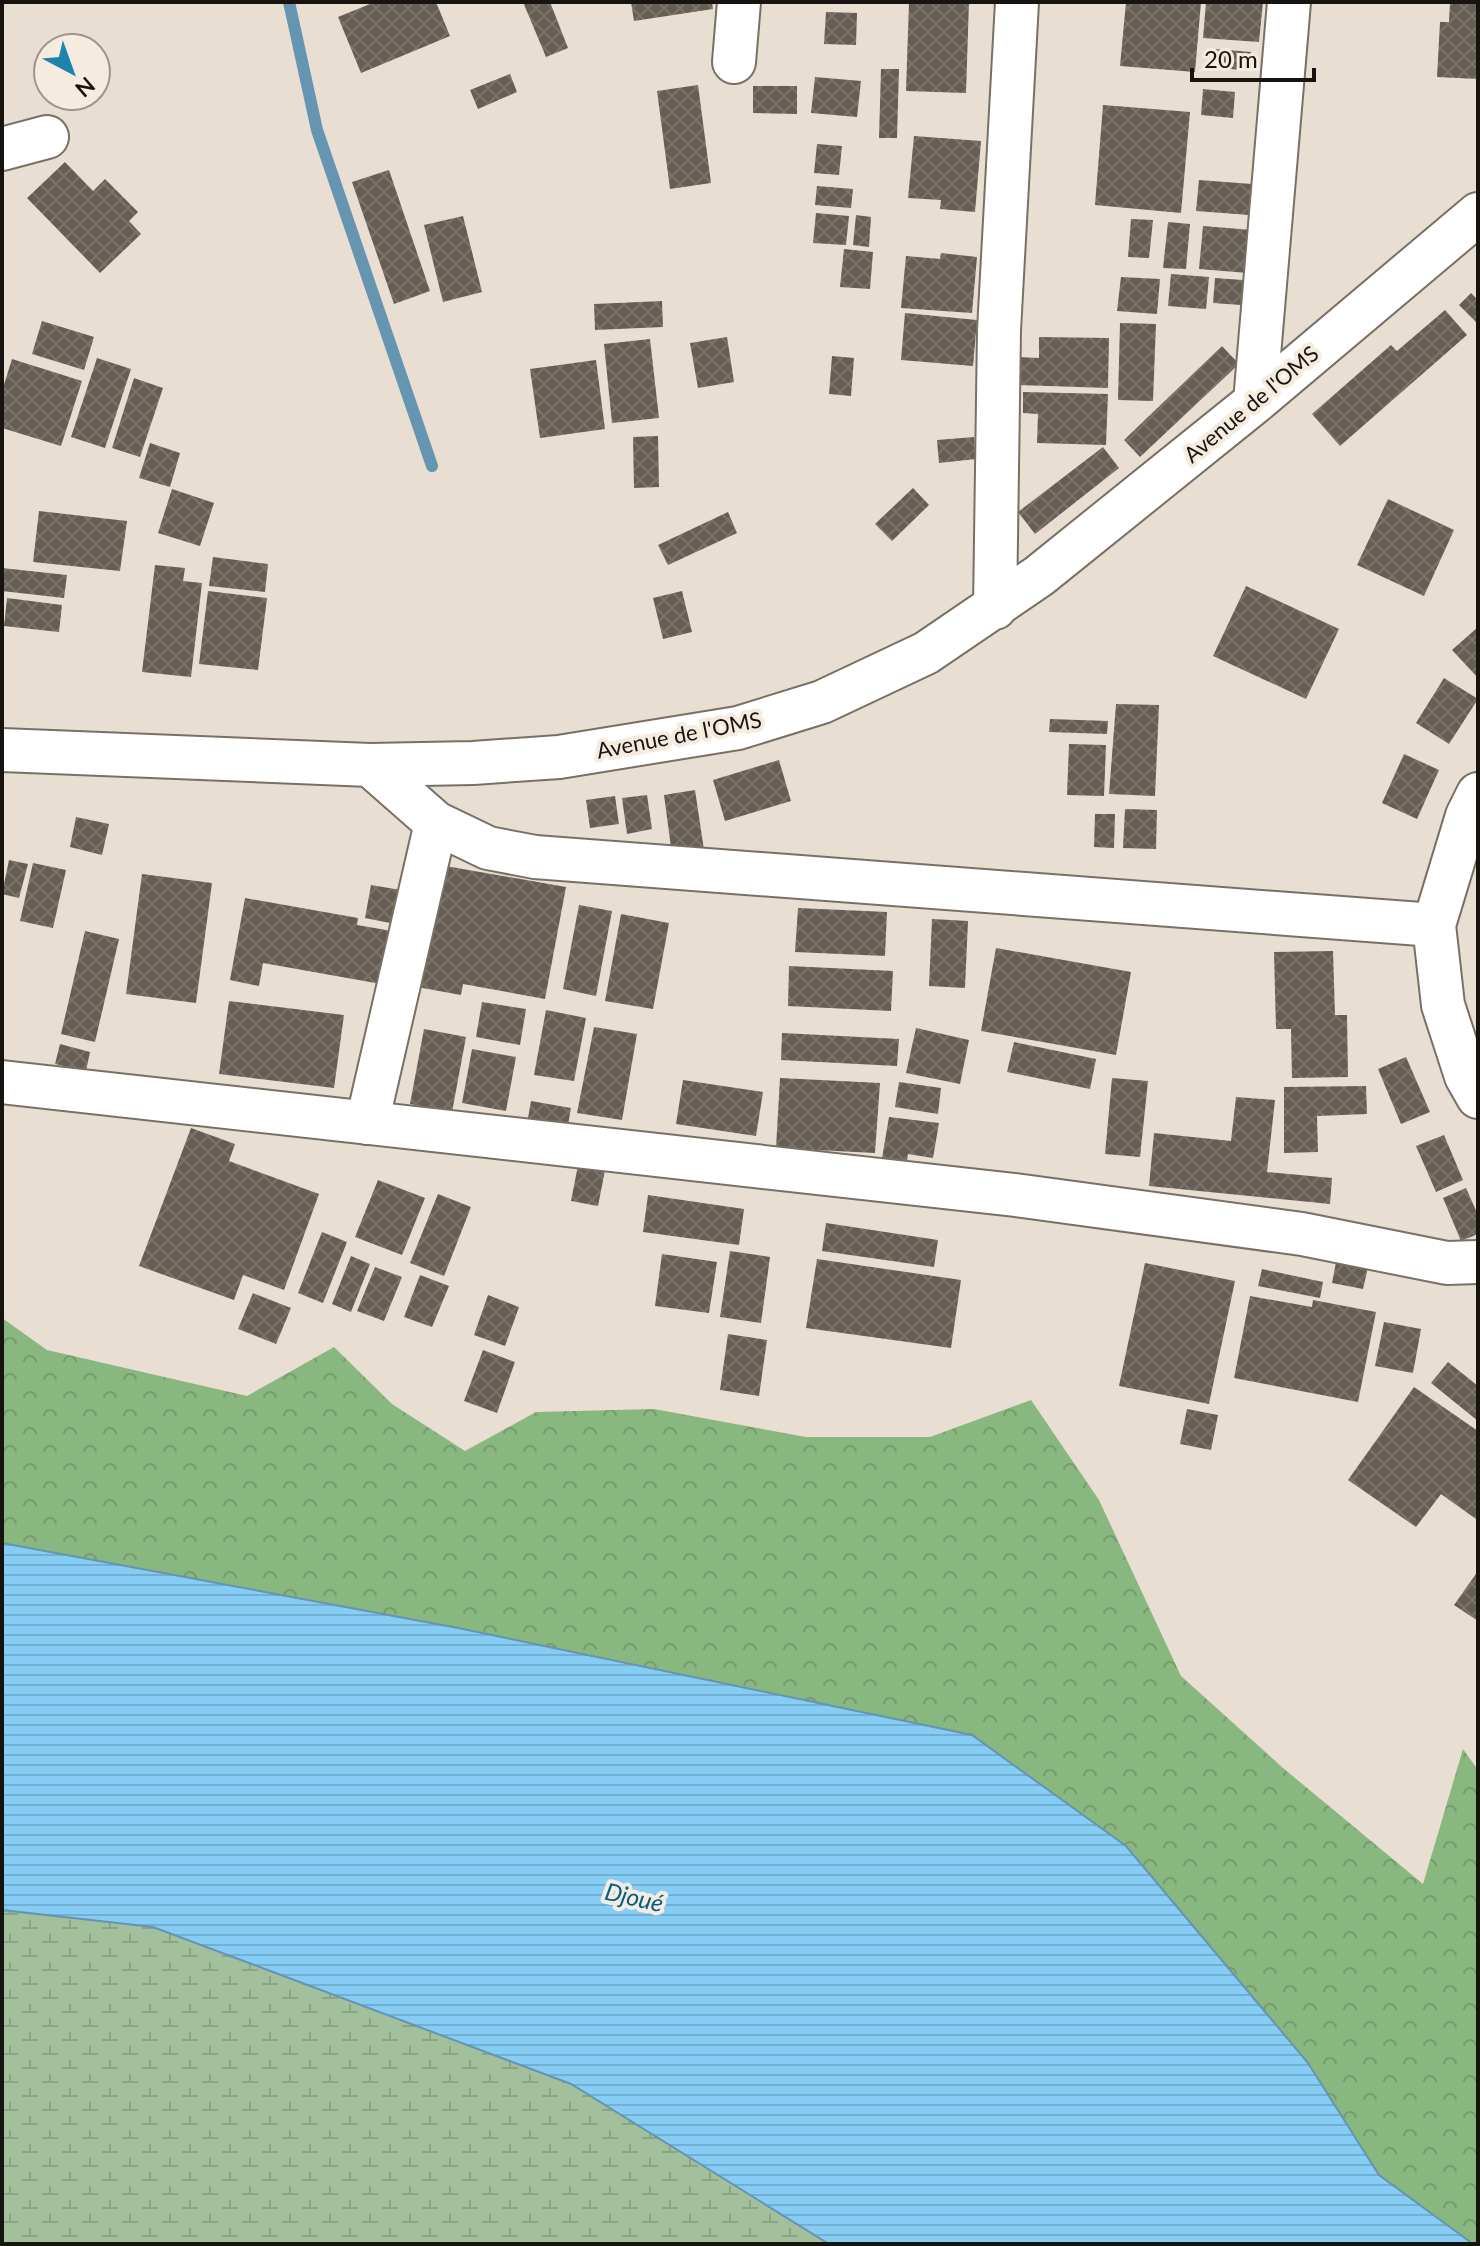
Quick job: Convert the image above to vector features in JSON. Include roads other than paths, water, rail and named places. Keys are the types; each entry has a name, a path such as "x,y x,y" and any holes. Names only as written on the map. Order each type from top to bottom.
{"street":[{"path":"734,62 739,2"},
{"path":"995,608 999,330 1017,2"},
{"path":"1255,402 1289,2"},
{"path":"2,149 47,137"},
{"name":"Avenue de l'OMS","path":"2,750 370,765 473,763 559,757 738,728 822,702 926,653 1039,576 1255,402 1478,214"},
{"path":"370,765 436,823 488,848 535,857 1434,925"},
{"path":"1478,794 1467,816 1434,925 1443,1005 1466,1076 1478,1097"},
{"path":"367,1123 436,823"},
{"path":"2,1082 1015,1195 1302,1234 1447,1263 1478,1262"}],"water":[{"name":"Djoué","path":"2,1543 458,1628 972,1735 1126,1846 1308,2063 1379,2175 1473,2244 829,2244 571,2084 153,1927 2,1910"}],"waterway":[{"path":"289,2 317,130 432,466"}]}
